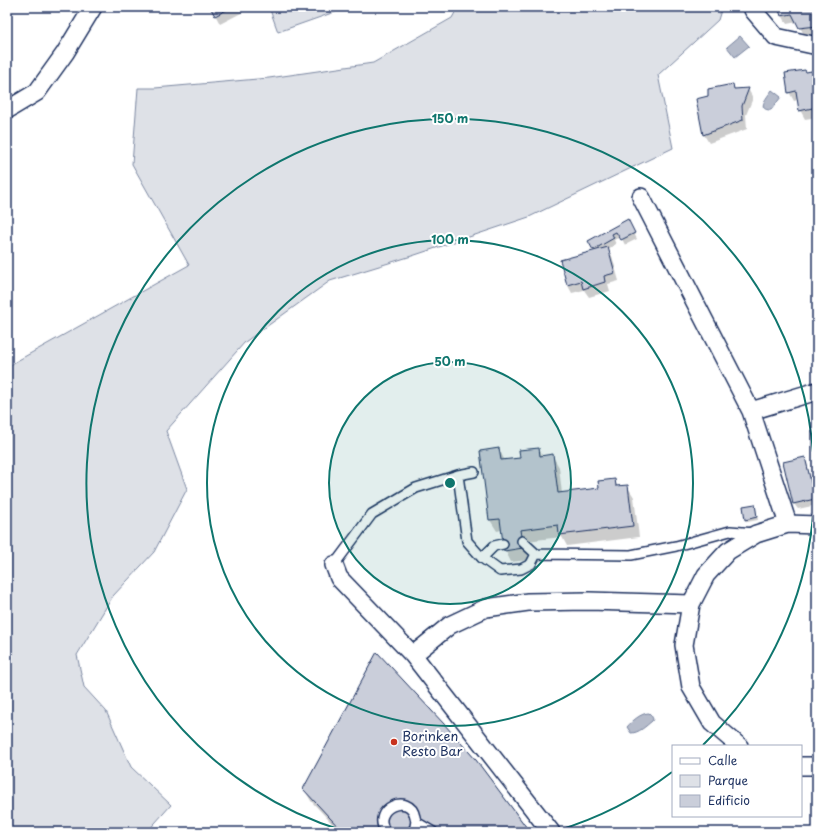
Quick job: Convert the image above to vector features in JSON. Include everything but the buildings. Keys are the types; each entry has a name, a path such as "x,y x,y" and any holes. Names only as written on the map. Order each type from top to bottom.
{"street":[{"path":"7,110 37,92 65,53 93,7"},
{"path":"753,7 753,10 776,37 817,45"},
{"path":"641,197 751,411 788,524"},
{"path":"751,411 817,391"},
{"path":"738,745 712,723 691,687 684,645 691,604 706,575 728,551 756,534 788,524 817,525"},
{"path":"334,565 339,578 413,655 547,831"},
{"path":"413,655 450,625 486,608 528,602 589,601 691,604"},
{"path":"802,766 817,766"}],"lane":[{"path":"334,565 372,514 416,488 458,475 474,472"},
{"path":"458,475 467,541 482,558 500,571 521,569 531,564 536,554"},
{"path":"522,541 536,554 631,555 676,546 730,531 756,534"},
{"path":"482,558 494,546 503,544"},
{"path":"382,830 382,819 385,812 392,806 400,804 409,807 414,813 416,822 412,832"},
{"path":"416,822 433,832"}],"green space":[{"path":"269,7 349,7 278,32"},
{"path":"458,7 722,7 718,20 658,75 673,148 529,217 415,255 330,281 245,342 166,431 187,489 154,552 113,596 77,655 84,687 106,711 131,767 171,805 147,832 7,832 7,368 15,362 189,265 132,164 138,88 155,88 269,78 373,63 452,18"}],"water":[{"path":"740,36 749,46 735,57 727,47"},
{"path":"772,90 781,97 771,110 764,108 763,105"},
{"path":"649,713 653,719 652,721 640,731 631,733 627,727 640,716"}],"place":[{"name":"Borinken Resto Bar","path":"394,742"}]}
